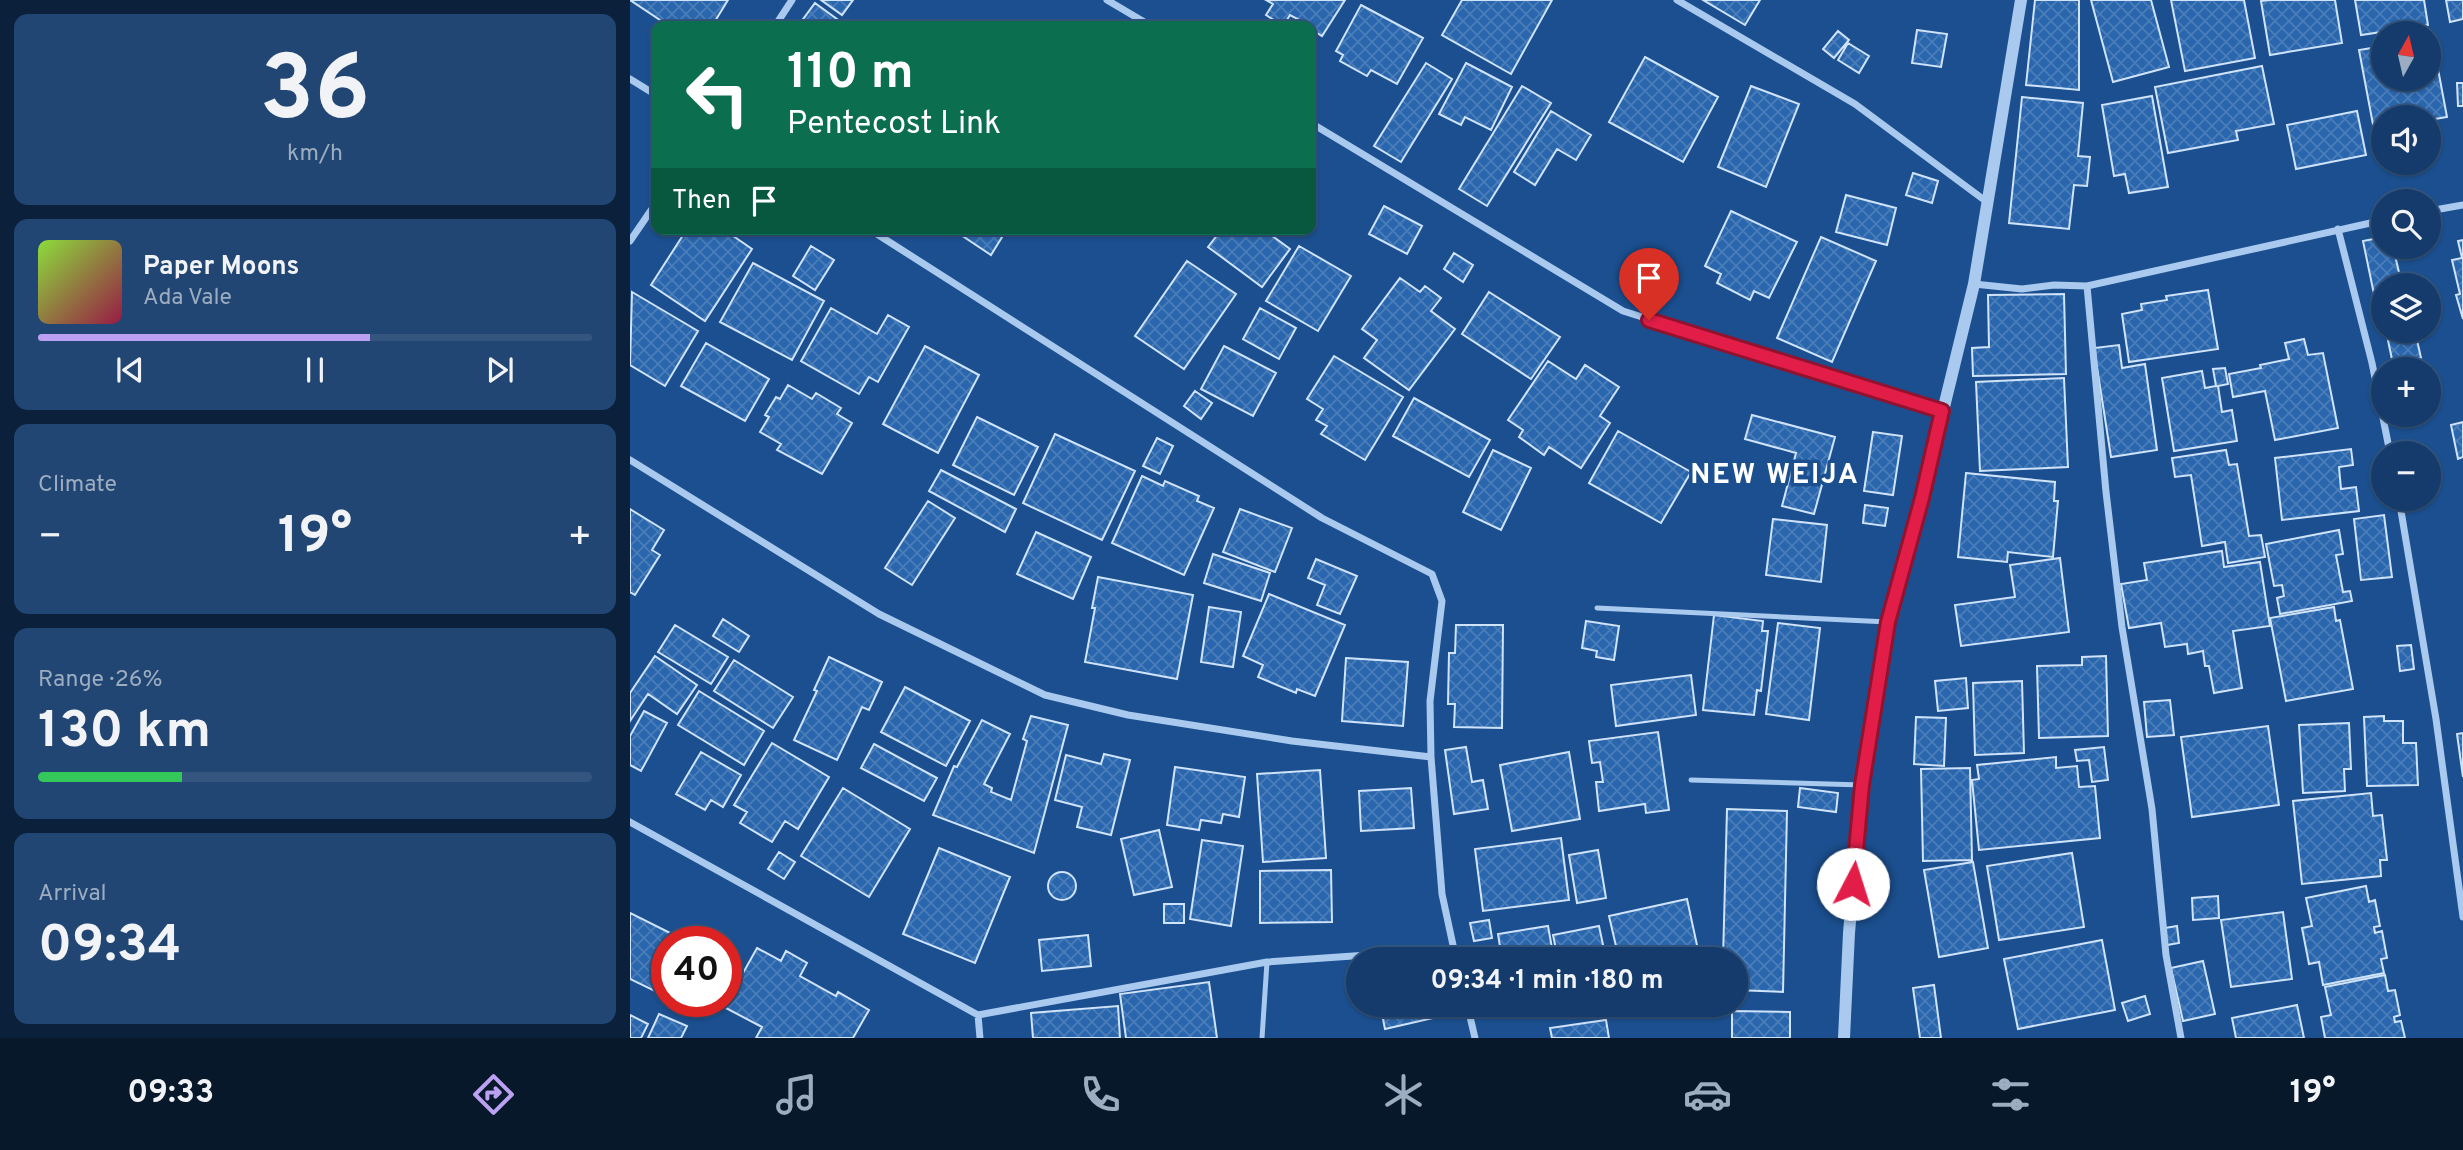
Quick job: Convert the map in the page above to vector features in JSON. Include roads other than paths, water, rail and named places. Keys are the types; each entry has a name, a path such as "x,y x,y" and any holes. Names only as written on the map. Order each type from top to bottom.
{"street":[{"path":"778,21 792,0"},
{"path":"1107,0 1143,21"},
{"path":"1677,0 1855,104 1987,202"},
{"path":"1844,1038 1849,933 1862,785 1888,622 1922,498 1974,284 2021,0"},
{"path":"630,79 651,92"},
{"path":"1316,126 1623,312 1942,411"},
{"path":"2441,209 2463,205"},
{"path":"630,242 651,210"},
{"path":"1974,284 2022,289 2054,285 2087,286 2371,223"},
{"path":"2338,229 2372,363 2388,441"},
{"path":"878,235 1322,518 1432,574 1442,601 1430,701 1431,757 1442,894 1454,947"},
{"path":"2087,286 2106,492 2122,627 2152,809 2166,955 2182,1038"},
{"path":"630,460 879,614 1045,695 1128,715 1292,741 1431,757"},
{"path":"2401,511 2436,719 2463,917"},
{"path":"630,822 978,1015 1267,962 1346,957"},
{"path":"978,1015 980,1038"},
{"path":"1470,1017 1475,1038"}],"lane":[{"path":"1597,608 1888,622"},
{"path":"1691,780 1862,785"},
{"path":"1262,1038 1267,962"}],"district":[{"name":"NEW WEIJA","path":"1775,476"}]}
